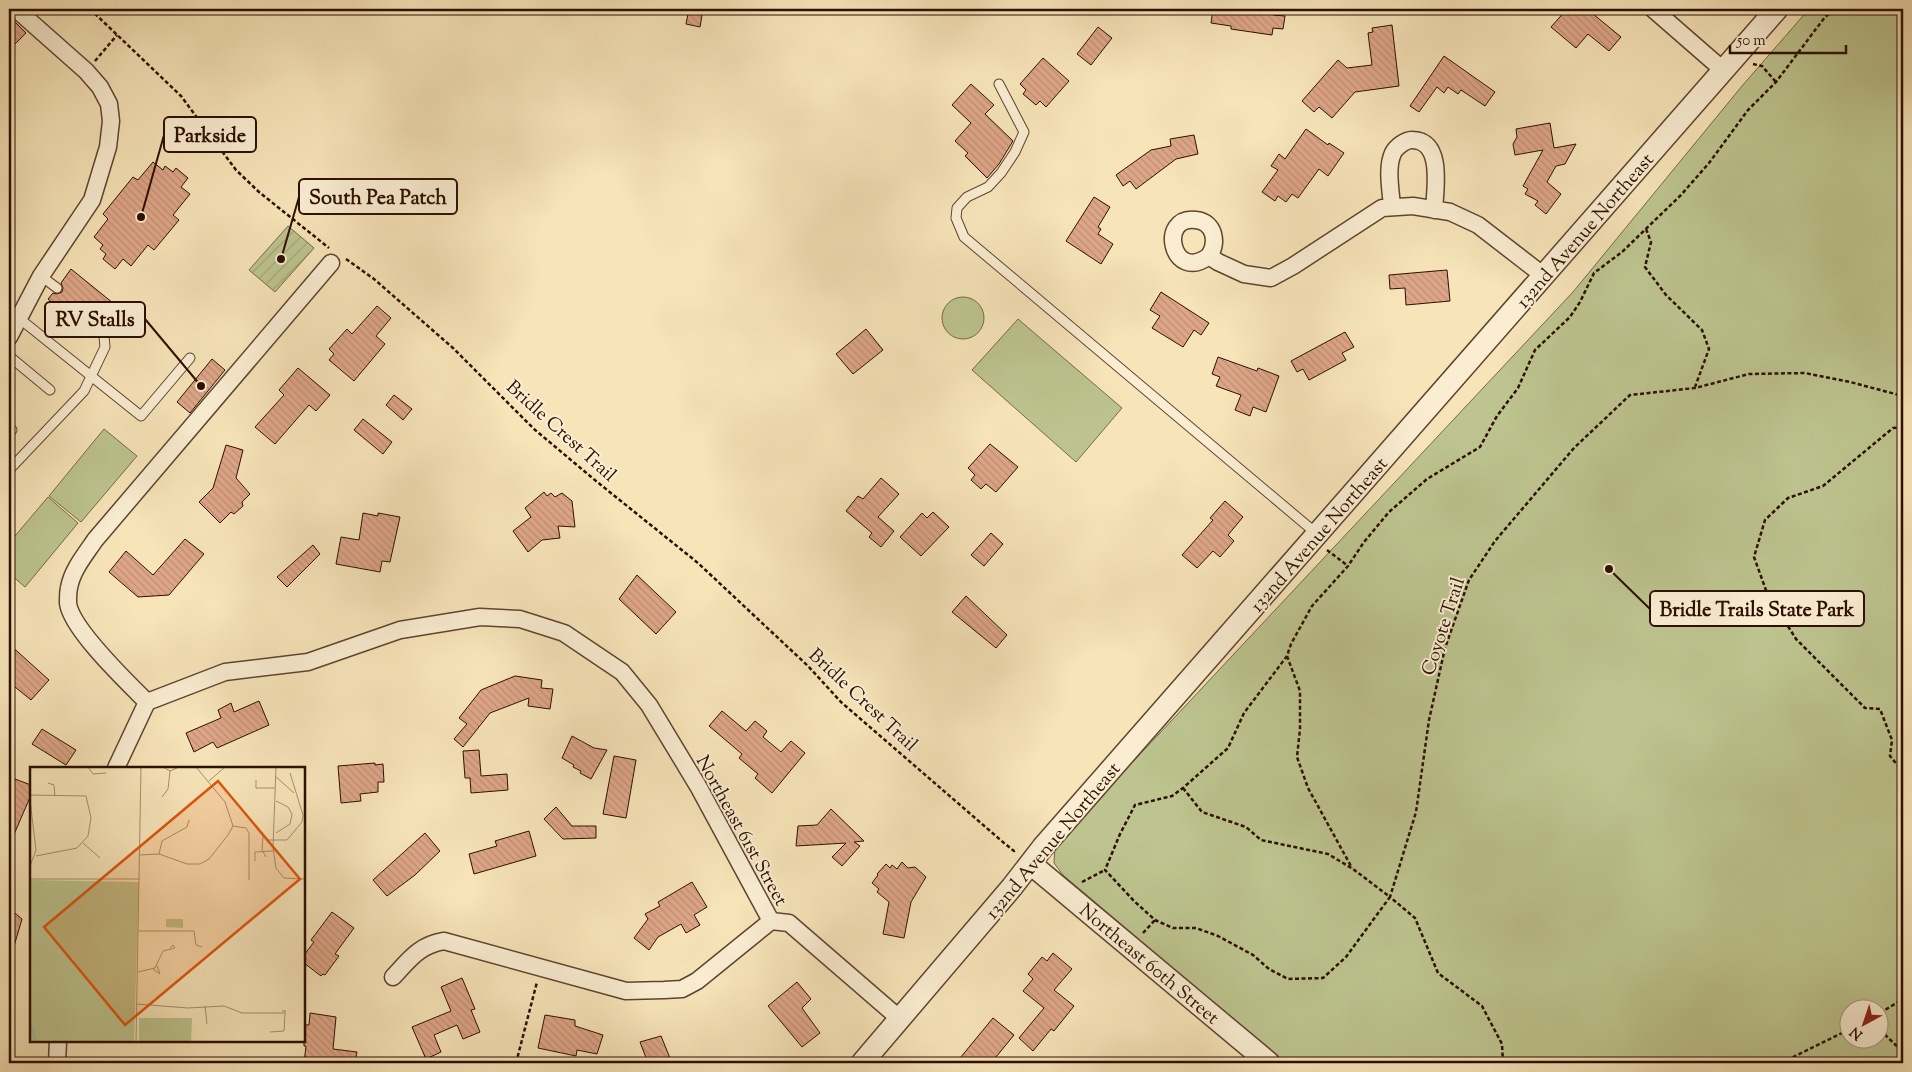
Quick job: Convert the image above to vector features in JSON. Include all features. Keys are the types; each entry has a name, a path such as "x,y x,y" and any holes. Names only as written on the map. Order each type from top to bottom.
{"street":[{"path":"9,337 42,276 92,200 108,147 111,121 109,104 100,87 86,71 16,9"},
{"path":"1653,9 1723,70"},
{"name":"132nd Avenue Northeast","path":"862,1063 900,1019 1026,855 1043,847 1319,540 1544,276 1777,9"},
{"path":"1392,207 1390,168 1393,152 1402,144 1412,140 1422,142 1430,149 1434,158 1436,172 1434,210"},
{"path":"1209,256 1244,274 1271,278 1293,266 1382,208 1413,206 1450,212 1478,225 1544,276"},
{"path":"116,767 147,702 103,658 73,617 68,604 69,586 76,569 95,540 334,256"},
{"name":"Northeast 61st Street","path":"147,702 225,672 308,662 400,630 480,617 520,619 564,633 622,672 649,705 698,786 771,921 789,924 900,1019"},
{"name":"Northeast 60th Street","path":"1026,855 1269,1063"},
{"path":"393,977 418,951 430,943 444,941 626,991 682,989 697,981 771,921"},
{"path":"57,1063 58,1042"}],"lane":[{"path":"999,84 1024,132 1015,152 1001,173 988,187 967,197 957,208 956,218 964,238 1319,540"},
{"path":"42,276 57,288"},
{"path":"20,319 91,378 141,416 190,358"},
{"path":"9,470 84,391 105,347 103,326 99,322"},
{"path":"9,356 50,390"}],"path":[{"name":"Bridle Crest Trail","path":"90,9 181,96 236,170 258,192 334,256 374,279 453,348 534,428 596,481 698,563 808,666 841,702 1004,843 1026,855"},
{"path":"1076,878 1082,882 1105,870 1135,805 1172,796 1228,748 1244,714 1287,656 1290,644 1312,606 1348,566 1364,542 1389,512 1427,479 1480,447 1496,416 1518,388 1535,350 1570,317 1594,274 1622,252 1681,195 1710,163 1748,110 1776,82 1825,17 1835,9"},
{"path":"106,49 117,35"},
{"path":"1750,63 1762,66 1776,82"},
{"path":"1646,229 1651,242 1644,267 1666,295 1702,330 1709,349 1695,388"},
{"name":"Coyote Trail","path":"1105,870 1155,920 1173,928 1196,928 1218,936 1253,955 1269,969 1288,979 1323,978 1346,957 1390,897 1416,812 1429,720 1445,648 1469,580 1495,541 1574,448 1630,394 1695,388 1749,374 1805,373 1850,382 1903,396"},
{"path":"1903,427 1893,428 1823,486 1788,498 1765,520 1754,556 1767,593 1796,639 1865,708 1880,709 1892,740 1890,756 1903,772"},
{"path":"1319,540 1348,566"},
{"path":"1287,656 1300,691 1300,729 1297,757 1308,788 1352,869"},
{"path":"1183,788 1202,812 1246,827 1261,840 1328,854 1352,869 1415,918 1438,973 1482,1006 1502,1044 1503,1063"},
{"path":"516,1063 541,968"},
{"path":"1890,1007 1903,999"},
{"path":"1781,1063 1840,1034"},
{"path":"1890,1040 1903,1052"}],"green space":[{"path":"1809,9 1903,9 1903,1063 1285,1063 1063,875 1054,863 1055,845 1573,292 1742,86"},
{"path":"288,226 314,248 275,292 249,270"},
{"path":"967,297 975,300 981,306 984,318 981,330 975,336 959,339 951,336 945,330 942,314 945,306 951,300"},
{"path":"1018,319 1122,408 1076,462 972,370"},
{"path":"104,429 137,456 81,522 49,496"},
{"path":"48,497 78,523 25,587 9,573 9,543"}],"building":[{"path":"689,9 703,9 700,27 686,24"},
{"path":"1213,9 1274,9 1273,15 1285,16 1283,29 1273,28 1272,35 1231,29 1231,26 1211,23"},
{"path":"1567,9 1587,9 1621,37 1609,51 1588,34 1576,48 1551,27"},
{"path":"9,16 26,33 9,50"},
{"path":"1392,25 1399,86 1355,92 1332,118 1319,107 1314,112 1302,101 1338,60 1347,68 1372,65 1368,33 1373,32 1372,28"},
{"path":"1098,27 1112,38 1091,65 1077,54"},
{"path":"1444,56 1495,92 1485,106 1461,90 1458,94 1448,87 1444,93 1437,87 1419,112 1410,106"},
{"path":"1043,58 1069,81 1046,107 1040,101 1036,105 1023,94 1026,90 1020,84"},
{"path":"971,84 994,105 985,114 1013,141 999,164 987,178 965,156 968,153 955,141 971,123 952,105"},
{"path":"1550,123 1554,148 1576,144 1565,164 1556,166 1547,182 1561,194 1546,214 1535,205 1538,201 1525,194 1528,189 1523,186 1543,150 1515,155 1513,144 1517,137 1516,129"},
{"path":"1306,129 1328,145 1329,143 1344,153 1328,176 1319,169 1298,198 1292,194 1286,202 1278,196 1275,201 1262,192 1278,170 1271,166 1279,154 1285,159"},
{"path":"1194,135 1198,154 1176,159 1136,189 1130,181 1123,186 1116,175 1151,150 1171,146 1170,139"},
{"path":"153,162 163,170 165,166 173,172 176,168 188,178 181,187 190,194 173,215 179,220 154,250 148,245 131,266 123,259 115,269 103,259 106,254 100,249 103,245 94,237 108,219 103,214 133,177 138,180"},
{"path":"1094,197 1110,207 1098,227 1101,229 1098,234 1113,244 1101,264 1066,241"},
{"path":"71,269 113,303 103,317 98,316 94,318 93,323 95,327 91,333 48,299 53,293 62,292 61,283"},
{"path":"1447,270 1450,301 1406,305 1405,288 1390,289 1389,275"},
{"path":"1161,292 1209,323 1201,335 1194,330 1183,347 1152,328 1160,316 1150,310"},
{"path":"377,306 391,318 376,336 385,344 354,381 329,360 334,354 329,349 347,329 352,334"},
{"path":"866,329 883,350 853,374 836,354"},
{"path":"1345,332 1354,347 1342,353 1346,360 1309,380 1303,369 1297,372 1291,361"},
{"path":"1218,357 1257,371 1258,368 1279,376 1266,412 1253,407 1250,416 1235,410 1241,395 1216,386 1220,377 1212,374"},
{"path":"212,359 225,370 190,413 177,402"},
{"path":"298,368 330,395 316,411 309,405 275,444 255,427 284,395 279,390"},
{"path":"394,395 412,409 403,420 386,405"},
{"path":"363,419 392,442 383,454 354,430"},
{"path":"990,444 1018,467 996,492 986,484 981,489 971,480 975,475 968,468"},
{"path":"226,445 243,450 236,478 250,494 242,502 243,506 234,514 231,512 220,523 199,502 213,488"},
{"path":"881,478 899,494 878,517 894,531 881,547 869,537 872,533 846,511 858,496 863,499"},
{"path":"544,492 547,496 551,493 555,497 562,493 572,501 575,527 558,526 560,538 542,540 528,552 513,531 531,517 525,508"},
{"path":"1225,501 1243,517 1228,535 1234,541 1220,557 1213,551 1197,568 1182,555 1213,520 1210,518"},
{"path":"933,512 949,527 921,556 900,537 922,513 927,518"},
{"path":"363,513 378,516 378,513 400,517 390,562 382,561 380,572 336,564 341,537 359,540"},
{"path":"991,533 1003,544 984,566 971,555"},
{"path":"185,539 204,554 169,595 138,597 109,572 126,551 153,575"},
{"path":"313,545 320,554 287,587 277,577"},
{"path":"637,575 676,612 656,634 619,599"},
{"path":"966,596 1007,635 996,648 952,612"},
{"path":"9,644 49,680 31,700 9,682"},
{"path":"515,676 542,680 541,688 553,689 550,709 528,706 529,698 490,713 463,747 454,739 467,724 459,718 481,690"},
{"path":"259,701 269,725 217,748 213,742 194,752 186,733 221,718 218,710 231,703 234,712"},
{"path":"722,711 746,731 755,721 767,731 763,737 781,752 791,741 805,753 772,793 755,778 758,774 739,758 742,754 709,726"},
{"path":"42,729 76,750 66,765 32,744"},
{"path":"572,736 594,748 607,750 591,779 580,773 581,771 573,767 574,765 562,758"},
{"path":"479,750 481,776 507,774 508,790 471,793 470,778 465,778 463,751"},
{"path":"614,756 636,760 626,818 603,814"},
{"path":"375,763 375,765 383,764 384,782 378,782 378,792 360,794 361,801 341,803 338,766"},
{"path":"15,779 30,785 30,797 9,846 9,794"},
{"path":"556,807 572,826 596,826 596,838 563,839 544,819"},
{"path":"831,809 864,841 854,842 860,846 842,866 832,857 846,843 796,846 798,826 817,825"},
{"path":"529,831 536,856 474,874 469,854 497,846 495,841"},
{"path":"425,833 440,851 415,875 387,896 373,880"},
{"path":"902,862 908,868 915,867 926,877 911,902 904,938 883,934 889,902 877,892 879,889 872,883 886,864 890,868 892,865 897,869"},
{"path":"692,882 707,907 694,915 700,925 686,933 681,924 658,937 649,950 634,938 648,919 645,914 660,906 658,902"},
{"path":"9,908 22,919 12,953 9,953"},
{"path":"332,912 354,928 335,954 339,956 325,975 321,976 305,964 305,954 314,942 311,940"},
{"path":"1053,953 1072,969 1054,990 1074,1006 1054,1031 1051,1029 1033,1051 1019,1038 1044,1008 1023,991 1033,979 1028,974 1042,957 1047,961"},
{"path":"462,978 475,1009 471,1010 480,1032 463,1039 457,1025 434,1035 441,1052 426,1059 412,1027 451,1011 441,987"},
{"path":"797,982 811,999 802,1008 820,1033 802,1047 768,1006"},
{"path":"310,1013 336,1017 333,1049 357,1052 355,1063 304,1063 306,1046 304,1046 305,1025 309,1025"},
{"path":"545,1015 575,1020 575,1026 603,1035 597,1054 577,1050 576,1056 538,1048"},
{"path":"993,1018 1014,1035 996,1057 997,1063 956,1063"},
{"path":"661,1036 672,1063 648,1063 640,1042"}],"place":[{"name":"Parkside","path":"141,217"},
{"name":"South Pea Patch","path":"281,259"},
{"name":"RV Stalls","path":"201,386"},
{"name":"Bridle Trails State Park","path":"1609,569"}]}
